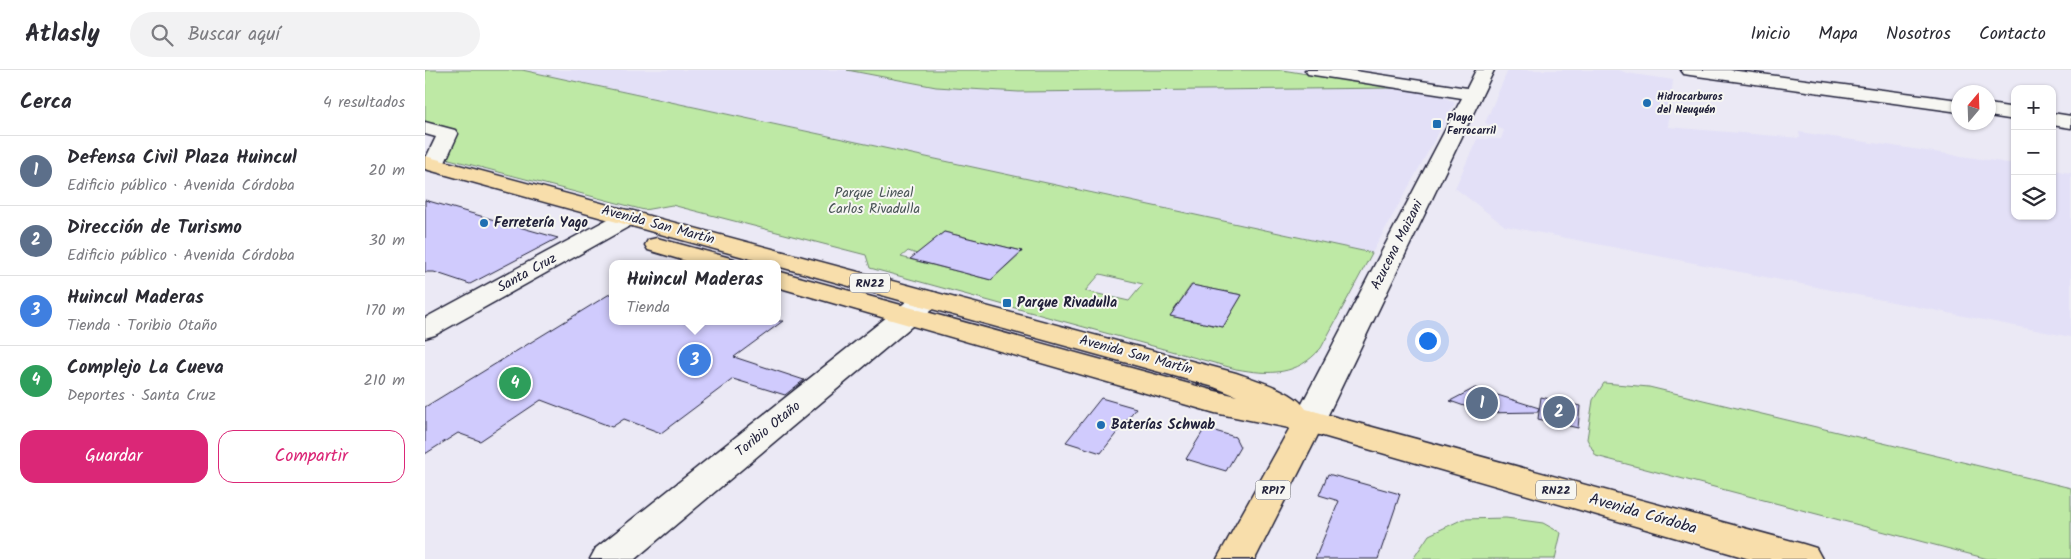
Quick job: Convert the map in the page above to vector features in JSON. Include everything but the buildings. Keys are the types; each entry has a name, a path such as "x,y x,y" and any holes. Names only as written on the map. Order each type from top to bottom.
{"main road":[{"name":"Avenida San Martín","path":"428,168 629,218 765,260"},
{"name":"Avenida San Martín","path":"428,168 606,230 711,260"},
{"name":"Avenida San Martín","path":"781,265 1215,402 1309,420"},
{"name":"Avenida San Martín","path":"781,280 917,307"},
{"name":"RP17","path":"1236,559 1309,420"},
{"name":"Avenida Córdoba","path":"1309,420 1803,559"}],"street":[{"path":"1314,70 1473,94"},
{"name":"Azucena Maizani","path":"1309,420 1485,70"},
{"path":"1690,70 1772,76 1951,105"},
{"path":"1996,111 2011,113"},
{"path":"2056,120 2071,122"},
{"path":"425,128 448,134 428,168"},
{"name":"Santa Cruz","path":"425,329 629,218"},
{"name":"Toribio Otaño","path":"609,559 917,307"}],"shaded area":[{"path":"522,70 847,70 936,87 1019,92 1395,88 1443,96 1455,103 1372,253"},
{"path":"1508,70 1619,70 1673,80 1668,127 1800,138 1799,132 2011,163 2011,220 2056,220 2056,171 2071,173 2071,337 1505,226 1455,188 1477,139 1501,139 1504,130 1485,123"}],"green space":[{"name":"Parque Lineal Carlos Rivadulla","path":"425,70 522,70 1372,253 1321,348 1312,357 1293,369 1272,372 1248,371 870,268 866,255 672,205 644,210 449,159 447,156 457,132 425,122","holes":["944,232 1022,251 1022,252 991,280 901,257 908,251 917,254","1100,274 1143,284 1129,301 1085,291","1191,285 1242,295 1223,327 1170,316"]},
{"path":"847,70 1282,70 1395,88 1019,92 936,87"},
{"path":"1604,383 1649,387 2071,488 2071,559 1988,559 1596,456 1587,439 1593,400"},
{"path":"1506,518 1543,523 1561,533 1555,559 1413,559 1429,535 1463,519"}],"place":[{"name":"Hidrocarburos del Neuquén","path":"1647,103"},
{"name":"Playa Ferrocarril","path":"1437,124"},
{"name":"Ferretería Yago","path":"484,223"},
{"name":"Parque Rivadulla","path":"1007,303"},
{"name":"Huincul Maderas","path":"695,360"},
{"name":"Complejo La Cueva","path":"515,383"},
{"name":"Defensa Civil Plaza Huincul","path":"1482,403"},
{"name":"Dirección de Turismo","path":"1559,412"},
{"name":"Baterías Schwab","path":"1101,425"}]}
